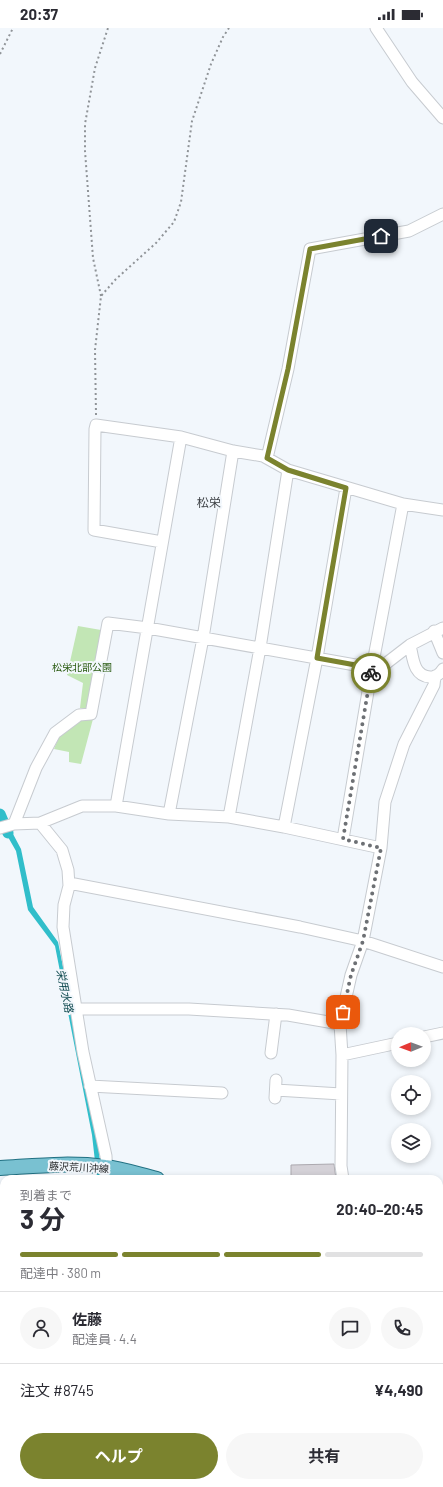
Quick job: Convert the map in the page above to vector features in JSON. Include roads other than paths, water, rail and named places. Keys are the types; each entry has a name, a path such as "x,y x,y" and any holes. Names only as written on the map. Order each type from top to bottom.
{"main road":[{"name":"藤沢荒川沖線","path":"0,1168 55,1164 124,1175"}],"street":[{"path":"376,28 412,82 443,118"},
{"path":"267,458 288,369 310,249 409,231 443,214"},
{"path":"162,542 94,530 96,424 181,437 233,451 263,456 288,470 346,488 403,504 443,510"},
{"path":"116,806 181,437"},
{"path":"169,814 203,638 233,451"},
{"path":"229,817 260,648 288,470"},
{"path":"284,827 317,658 346,488"},
{"path":"343,839 372,668 403,504"},
{"path":"14,824 36,768 55,733 79,716 91,714 108,623 148,628 372,668 384,665 410,644 439,630 443,653"},
{"path":"410,644 415,667 419,672 429,677 439,673"},
{"path":"343,1175 341,1094 342,1055 340,1024 351,975 363,941 381,848 385,802 404,744 439,673"},
{"path":"0,828 14,824 40,823 82,806 116,806 169,814 229,817 343,839 381,848"},
{"path":"40,823 62,850 68,870 69,884 64,905 63,927 83,1052 106,1156 107,1173"},
{"path":"69,884 300,927 363,941 443,967"},
{"path":"76,1009 190,1009 276,1014 340,1024"},
{"path":"271,1053 276,1014"},
{"path":"431,1036 443,1033"},
{"path":"342,1055 391,1044"},
{"path":"90,1086 222,1093"},
{"path":"276,1089 341,1094"}],"water":[{"path":"5,819 21,849 33,907 58,942 97,1134 102,1175 97,1175 92,1135 55,946 28,910 16,851 0,823 0,820"}],"waterway":[{"name":"栄用水路","path":"0,814 8,833"}],"district":[{"name":"松栄","path":"209,503"}],"park label":[{"name":"松栄北部公園","path":"82,667"}]}
